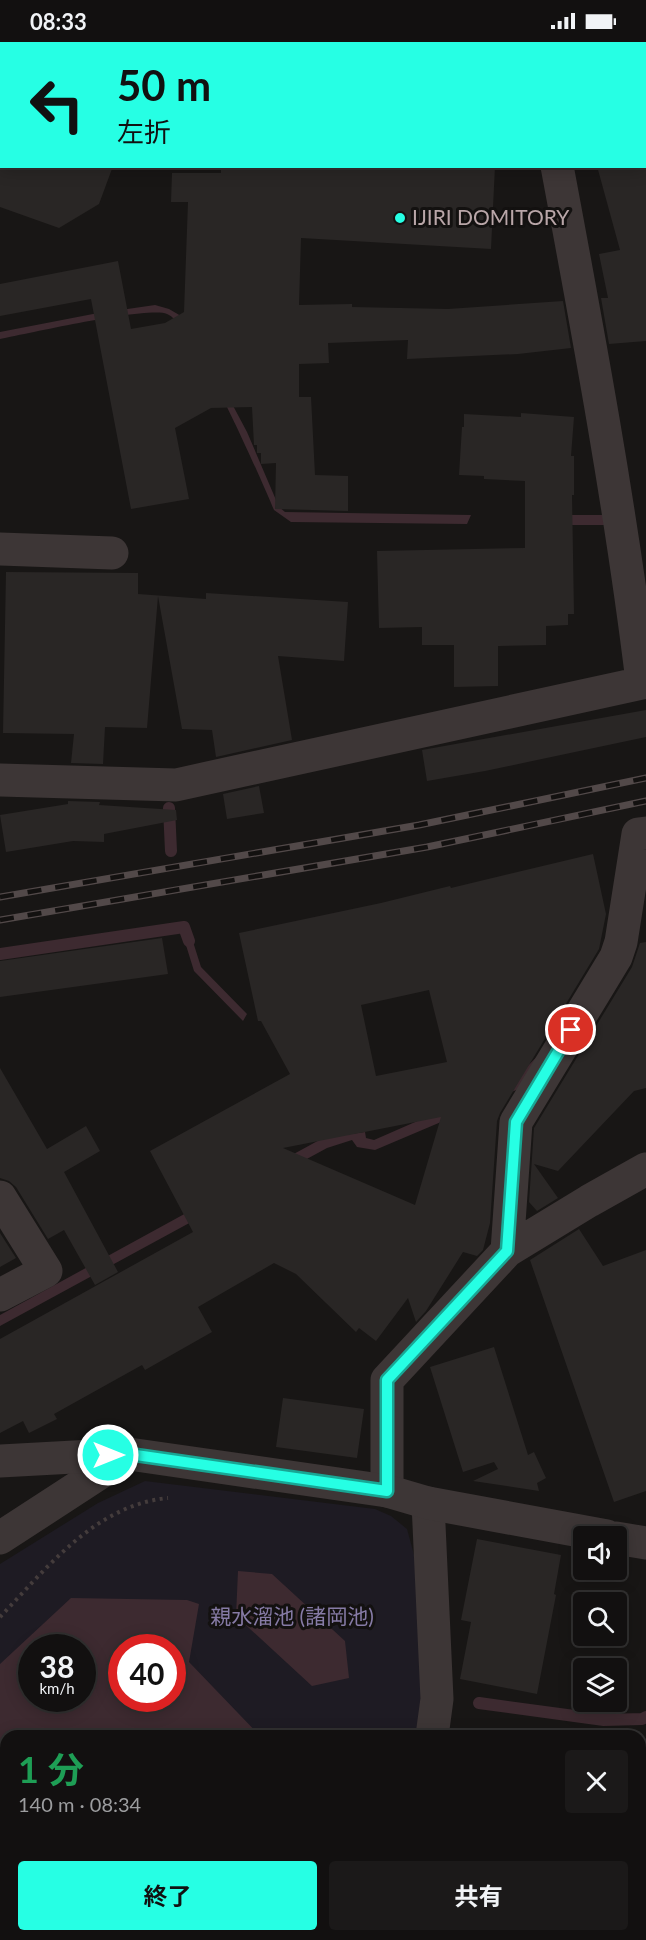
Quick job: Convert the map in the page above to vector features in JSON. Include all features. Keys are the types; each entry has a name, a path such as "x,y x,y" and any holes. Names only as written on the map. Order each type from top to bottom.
{"street":[{"path":"0,780 176,785 644,682 582,299 557,168"},
{"path":"0,549 112,554"},
{"path":"507,1251 516,1122 616,957 621,942 638,834 646,832"},
{"path":"387,1491 387,1380 507,1251 646,1169"},
{"path":"0,1197 46,1271 0,1295"},
{"path":"0,1538 129,1454"},
{"path":"0,1461 129,1454 387,1491 428,1503 573,1530"},
{"path":"428,1503 437,1699 433,1730"},
{"path":"627,1540 646,1543"}],"path":[{"path":"0,1617 88,1529 122,1510 155,1500 175,1498"}],"green space":[{"name":"親水溜池 (諸岡池)","path":"145,1481 375,1509 391,1516 407,1529 416,1562 423,1606 420,1730 0,1730 0,1564 98,1503"}],"shaded area":[{"path":"155,305 181,316 197,338 247,432 279,507 285,512 471,515 467,524 291,522 274,510 209,372 179,324 167,314 113,317 0,339 0,332"},
{"path":"530,515 614,515 614,525 530,525"},
{"path":"188,926 201,967 247,1014 243,1021 194,971 181,929"},
{"path":"555,1038 521,1088 375,1150 357,1147 352,1140 327,1148 0,1326 0,1315 323,1138 365,1132 366,1138 374,1140 516,1078"},
{"path":"238,1571 272,1574 345,1641 349,1678 312,1686 236,1616"},
{"path":"71,1598 187,1600 199,1604 189,1662 254,1730 0,1730 0,1664 18,1647 18,1712 96,1712 96,1634 32,1634"}],"building":[{"path":"0,168 112,168 99,204 59,228 0,207"},
{"path":"221,168 495,168 491,249 301,238 299,305 352,304 352,307 448,309 563,301 571,348 518,354 407,359 408,340 328,343 329,363 299,364 299,397 311,397 315,475 348,476 348,511 275,509 276,463 261,464 261,453 257,453 257,445 254,445 252,407 211,408 175,428 189,499 131,509 91,299 0,316 0,284 118,261 131,329 165,323 184,312 188,202 171,202 172,173 221,173"},
{"path":"598,168 646,168 646,341 609,344 601,298 608,298 599,254 620,250"},
{"path":"521,413 574,417 571,456 574,456 574,495 572,495 574,614 568,614 568,625 546,626 546,645 498,646 498,686 454,687 454,645 422,645 422,627 379,628 377,551 525,548 525,481 459,475 464,414 521,417"},
{"path":"6,572 138,573 138,594 206,599 206,593 348,602 344,661 278,656 292,740 216,757 212,730 182,729 158,596 147,728 105,727 103,764 71,763 74,734 3,733"},
{"path":"646,710 646,737 427,781 422,750"},
{"path":"259,786 264,813 227,819 223,794"},
{"path":"68,801 176,810 177,820 104,834 104,842 73,841 6,852 0,815 68,804"},
{"path":"593,854 606,914 599,949 497,1121 490,1223 483,1250 477,1256 463,1252 426,1311 416,1322 408,1298 376,1341 359,1328 356,1332 296,1274 274,1263 198,1307 212,1332 145,1370 142,1365 54,1414 57,1419 29,1433 23,1421 0,1433 0,1339 193,1232 150,1151 290,1074 261,1021 258,1021 239,933 450,886 451,888","holes":["429,990 447,1062 376,1076 361,1005","441,1117 415,1205 283,1148"]},
{"path":"162,938 168,974 0,997 0,961"},
{"path":"646,942 646,1088 634,1091 558,1171 534,1164 558,1198 537,1211 529,1202 534,1128 632,967 640,943"},
{"path":"0,1068 47,1149 86,1126 100,1151 64,1172 118,1272 95,1285 64,1230 48,1239 16,1187 0,1178"},
{"path":"579,1229 603,1266 646,1250 646,1491 614,1502 530,1260"},
{"path":"0,1233 16,1258 0,1267"},
{"path":"494,1347 528,1455 534,1452 546,1478 537,1483 539,1491 473,1481 498,1469 494,1462 463,1472 430,1367"},
{"path":"283,1398 364,1409 357,1458 276,1447"},
{"path":"477,1539 561,1555 554,1594 556,1595 537,1694 460,1679 471,1622 461,1620"}],"waterway":[{"path":"169,808 171,851"},
{"path":"0,954 184,927 189,941"},
{"path":"479,1703 604,1720 646,1717"}],"railway":[{"path":"0,897 419,825 646,778"},
{"path":"0,920 427,847 646,801"}],"place":[{"name":"IJIRI DOMITORY","path":"400,218"}],"route":[{"path":"108,1455 129,1454 387,1491 387,1380 507,1251 516,1122 571,1030"}]}
